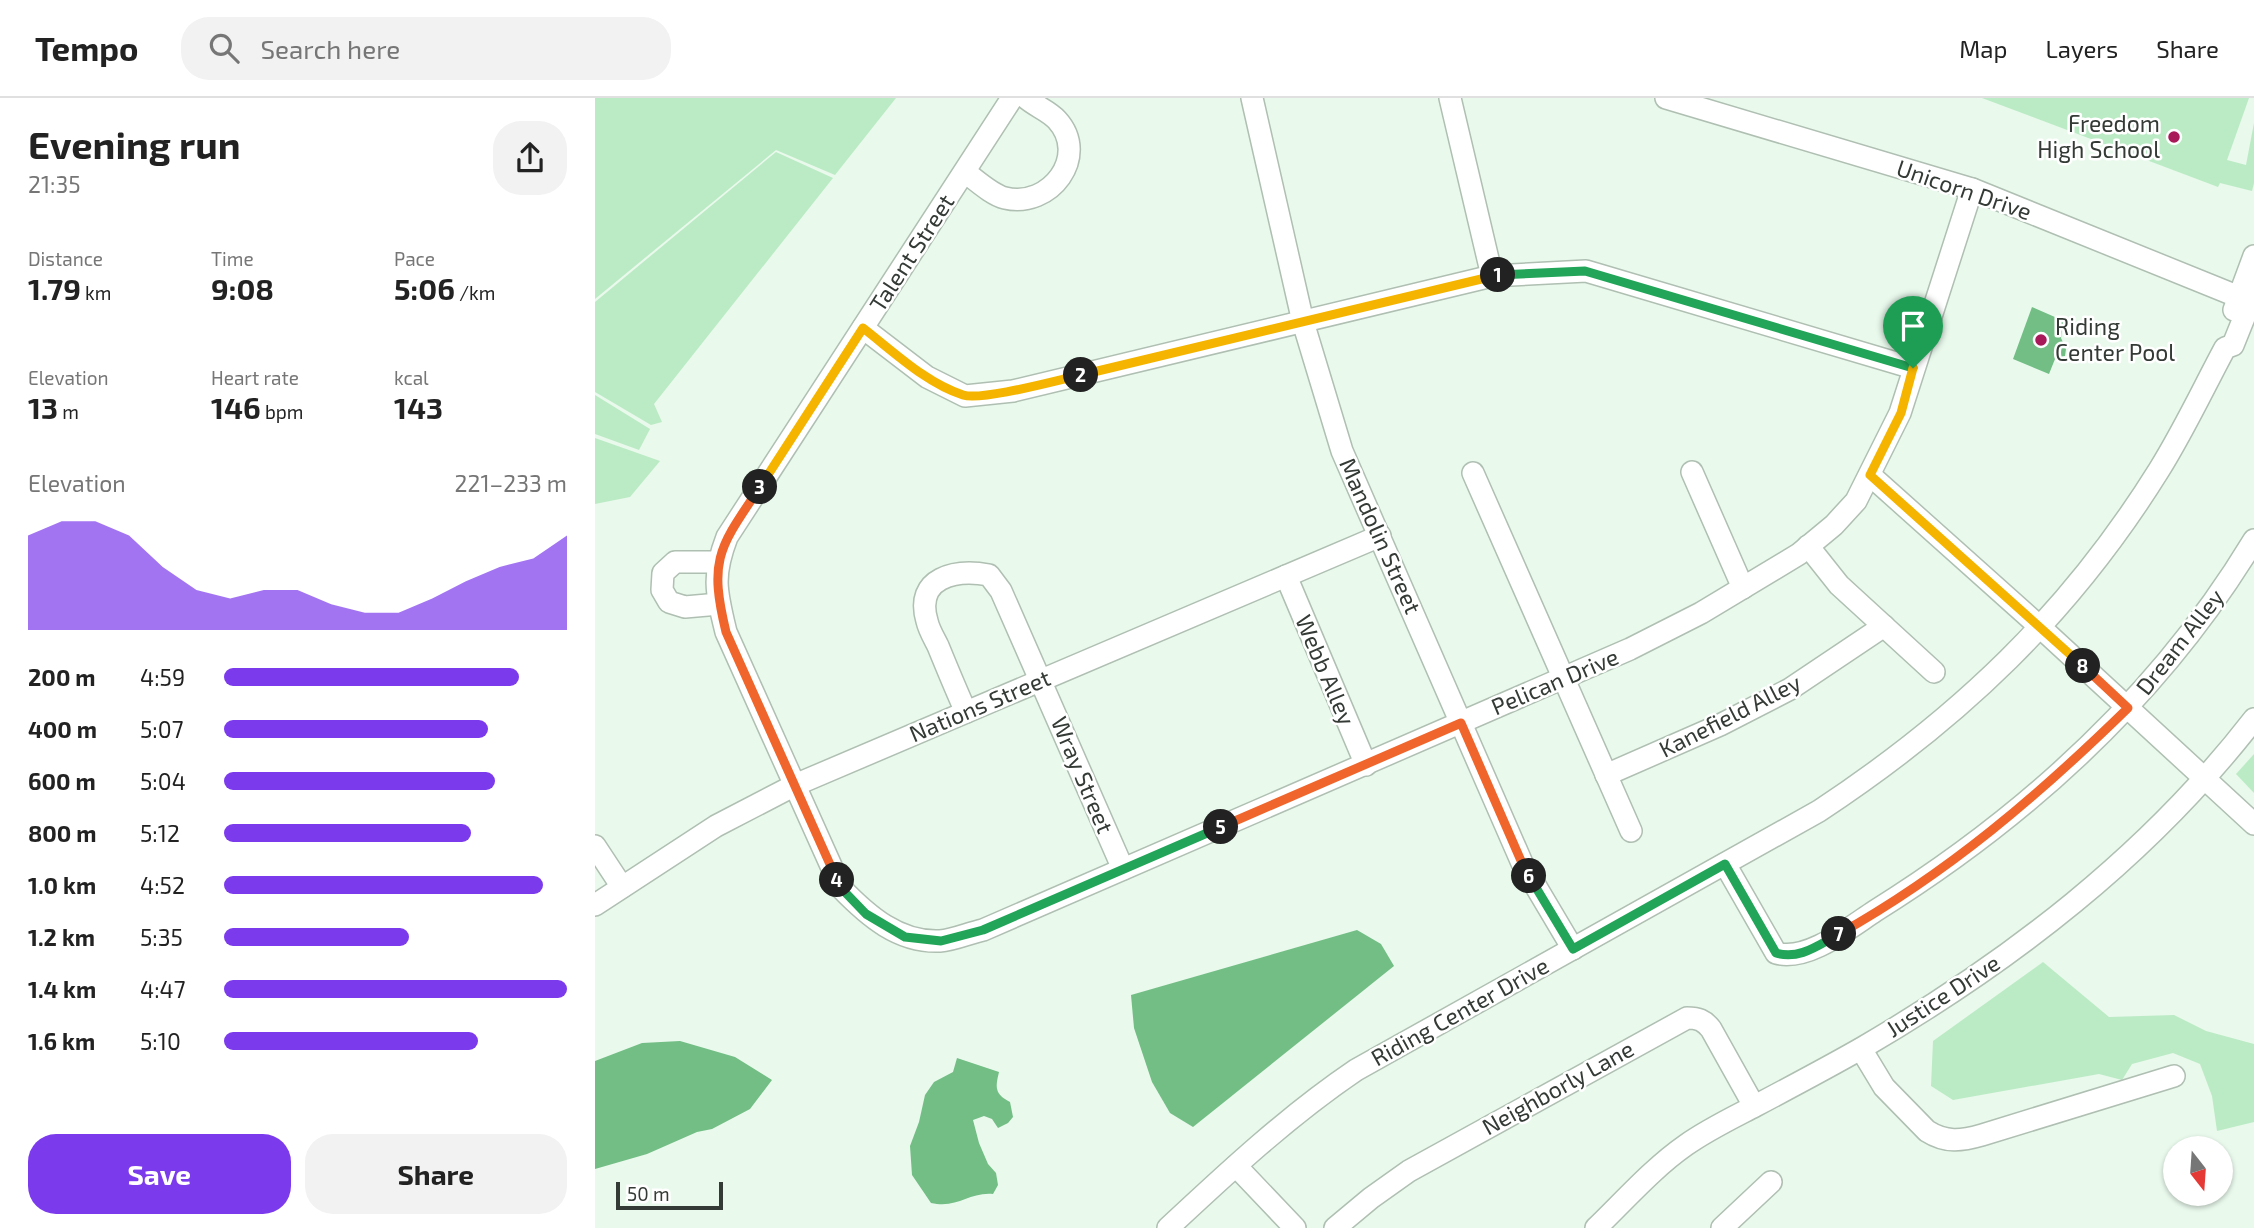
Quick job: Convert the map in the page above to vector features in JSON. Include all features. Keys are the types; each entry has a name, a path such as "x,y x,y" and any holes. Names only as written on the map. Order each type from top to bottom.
{"street":[{"name":"Talent Street","path":"795,785 726,632 719,604 717,562 727,537 1012,98"},
{"path":"965,172 1004,198 1024,199 1044,192 1059,182 1070,150 1066,132 1056,118 1026,98"},
{"name":"Mandolin Street","path":"1252,98 1303,322 1342,451 1522,863 1573,949"},
{"path":"1450,98 1492,276"},
{"name":"Unicorn Drive","path":"1666,98 1972,189 2249,299"},
{"name":"Pelican Drive","path":"795,785 841,888 866,914 905,937 941,941 983,930 1630,649 1701,613 1808,546 1856,501 1901,413 1913,368 1972,189"},
{"name":"Riding Center Drive","path":"1168,1228 1314,1098 1356,1070 1819,811 1914,744 1970,697 2040,627 2086,574 2126,521 2181,432 2225,348 2233,345 2249,299 2254,256"},
{"path":"863,328 927,377 965,396 1013,391 1492,276 1585,271 1913,368"},
{"path":"1692,472 1743,588"},
{"path":"1473,473 1631,831"},
{"path":"1870,475 2254,824"},
{"name":"Nations Street","path":"595,905 716,826 795,785 1380,536"},
{"name":"Dream Alley","path":"1725,864 1776,953 1788,956 1804,953 1860,921 1958,857 2039,793 2128,708 2211,606 2254,540"},
{"path":"1808,546 1839,585 1934,672"},
{"path":"717,562 675,562 663,573 662,590 669,602 685,607 719,604"},
{"name":"Wray Street","path":"966,712 926,621 925,601 934,583 950,574 970,571 989,575 1001,591 1123,869"},
{"name":"Webb Alley","path":"1286,576 1366,765"},
{"name":"Kanefield Alley","path":"1606,775 1720,725 1790,690 1884,626"},
{"name":"Justice Drive","path":"1597,1228 1664,1161 1686,1144 1861,1049 1980,974 2032,937 2122,864 2167,821 2254,719"},
{"path":"595,846 622,887"},
{"name":"Neighborly Lane","path":"1335,1228 1409,1171 1687,1018 1706,1022 1754,1106"},
{"path":"1861,1049 1884,1087 1927,1130 1935,1136 1953,1141 1982,1136 2174,1076"},
{"path":"1236,1166 1295,1228"},
{"path":"1722,1228 1772,1182"}],"shaded area":[{"path":"595,98 896,98 835,175 776,150 595,299"},
{"name":"Freedom High School","path":"1982,98 2249,98 2227,160 2246,165 2254,123 2252,191 2220,183 2218,187"},
{"path":"776,152 833,178 654,404 662,422 651,425 595,392 595,302"},
{"name":"Riding Center Pool","path":"2032,307 2064,321 2061,338 2066,349 2065,356 2055,359 2049,374 2013,359"},
{"path":"595,395 650,429 639,450 595,434"},
{"path":"595,438 660,461 630,497 595,504"},
{"path":"2254,754 2254,793 2236,774"},
{"path":"1357,930 1381,944 1394,966 1193,1127 1170,1113 1152,1082 1134,1028 1131,995"},
{"path":"2043,962 2109,1017 2174,1015 2206,1031 2254,1044 2254,1122 2217,1131 2212,1096 2200,1064 2173,1053 2132,1064 2122,1080 2099,1074 1953,1100 1931,1086 1933,1041"},
{"path":"680,1041 735,1057 772,1080 750,1109 712,1129 697,1132 647,1154 595,1169 595,1061 642,1043"},
{"path":"957,1058 999,1072 997,1090 1010,1102 1013,1117 998,1128 992,1119 984,1116 973,1120 988,1164 996,1173 998,1185 993,1194 977,1195 949,1204 931,1203 912,1175 910,1146 925,1095 934,1082 953,1072"}],"place":[{"name":"Freedom High School","path":"2174,137"},
{"name":"Riding Center Pool","path":"2041,340"}],"route":[{"path":"1585,271 1913,368 1901,413 1870,475 2128,708 2039,793 1958,857 1850,928 1804,953 1788,956 1776,953 1725,864 1573,949 1522,863 1461,723 983,930 941,941 905,937 866,914 841,888 726,632 719,604 717,562 727,537 863,328 927,377 965,396 1013,391 1492,276 1585,271"}]}
